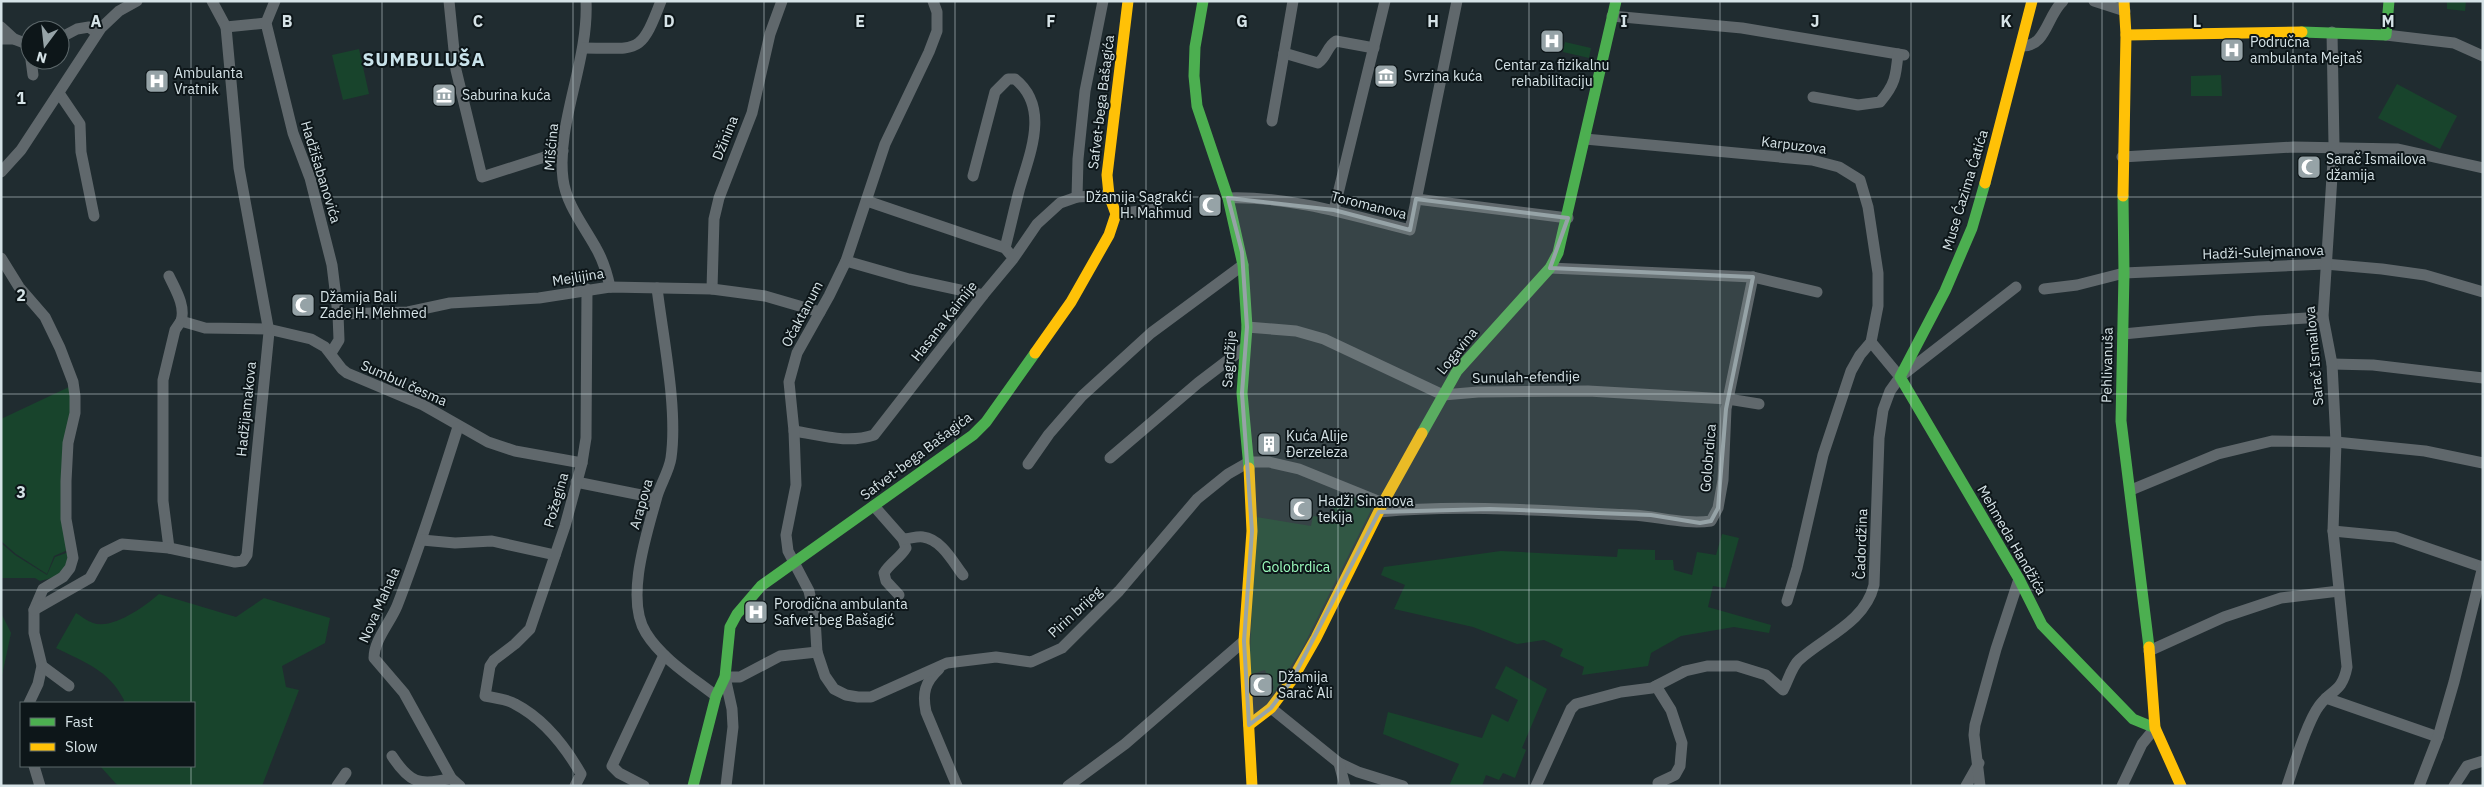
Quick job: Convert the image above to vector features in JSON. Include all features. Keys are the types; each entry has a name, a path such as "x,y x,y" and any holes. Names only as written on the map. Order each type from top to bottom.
{"street":[{"path":"1,172 21,150 97,33 119,11 138,1"},
{"name":"Hadžijamakova","path":"34,610 90,578 104,553 122,544 169,548 235,562 243,561 247,555 268,329 240,168 226,27 212,1"},
{"path":"226,27 266,23 275,1"},
{"path":"450,1 456,70 482,177 563,151"},
{"name":"Mišćina","path":"586,1 584,48 563,151 563,178 567,194 604,264 610,287"},
{"path":"584,48 633,48 641,43 648,33 661,1"},
{"name":"Džinina","path":"712,289 714,219 719,198 752,113 770,34 782,1"},
{"name":"Očaktanum","path":"816,652 809,590 796,562 788,551 786,535 796,485 794,430 788,382 797,353 846,261 885,144 929,52 937,31 936,12 933,1"},
{"path":"1077,197 1078,159 1085,92 1103,1"},
{"name":"Safvet-bega Bašagića","path":"693,786 716,696 725,677 730,627 737,614 761,586 973,435 986,422 1071,302 1108,235 1116,214 1109,195 1107,175 1128,1"},
{"name":"Sagrdžije","path":"1203,1 1194,76 1197,106 1228,198 1243,266 1247,327 1242,393 1249,462 1252,531 1244,641 1252,786"},
{"path":"1272,121 1293,1"},
{"path":"1334,210 1385,1"},
{"path":"1416,200 1456,1"},
{"name":"Logavina","path":"1249,725 1271,708 1292,680 1316,638 1381,507 1457,371 1550,268 1558,253 1568,218 1616,1"},
{"name":"Muse Ćazima Ćatića","path":"1900,377 1960,259 1972,228 2032,1"},
{"path":"2021,46 2029,46 2040,39 2055,8 2063,1"},
{"path":"2094,1 2125,6"},
{"path":"2386,35 2389,1"},
{"name":"Pehlivanuša","path":"2125,6 2126,35 2122,157 2124,273 2121,421 2150,651 2154,728"},
{"path":"1612,16 1742,28 1901,54 1895,80 1891,89 1880,102 1858,105 1813,97"},
{"name":"Hadžišabanovića","path":"266,23 293,133 310,178 332,265 339,340 331,353"},
{"path":"1,27 14,39 20,41"},
{"path":"70,33 77,29 89,27 97,33"},
{"path":"2126,35 2332,32 2386,35 2454,43 2483,56"},
{"name":"Sarač Ismailova","path":"2287,786 2318,707 2326,698 2336,692 2342,684 2347,667 2333,531 2336,442 2332,364 2323,318 2334,148 2332,32"},
{"path":"1,40 14,39"},
{"path":"1284,53 1318,63 1324,60 1330,44 1336,41 1374,48"},
{"path":"32,70 33,75"},
{"path":"973,176 995,92 1008,79 1015,79 1025,87 1030,98 1035,129 1005,248"},
{"path":"59,93 80,124 81,152 94,216"},
{"name":"Karpuzova","path":"1585,139 1812,160 1839,167 1851,173 1860,180 1866,193 1878,273 1878,306 1871,342"},
{"path":"2122,157 2294,148 2398,149 2483,168"},
{"name":"Hasana Kaimije","path":"794,430 846,440 860,440 874,435 982,295 1013,259 1037,224 1060,203 1077,197 1109,195"},
{"name":"Toromanova","path":"1228,198 1248,198 1334,210 1410,230 1416,200 1568,218"},
{"path":"867,202 1005,248 1013,259"},
{"path":"1116,214 1157,209"},
{"path":"1,258 19,287 45,317 60,348 73,382 75,396 75,414 68,443 66,481 66,519 73,558 70,568 63,577 43,589 34,610 34,633 42,666 38,684 29,702"},
{"path":"846,261 909,279 982,295"},
{"name":"Hadži-Sulejmanova","path":"2044,289 2077,285 2124,273 2325,264 2382,269 2425,276 2483,292"},
{"path":"1028,464 1049,434 1082,396 1151,333 1243,266"},
{"path":"1550,268 1753,276 1817,292"},
{"path":"169,276 181,304 183,315 175,330 163,380 163,501 169,548"},
{"name":"Golobrdica","path":"1381,507 1651,515 1700,522 1710,520 1718,508 1723,480 1728,399 1753,276"},
{"path":"1900,377 2016,286"},
{"name":"Mejlijina","path":"338,314 408,312 450,303 539,298 587,289 610,287 712,289 765,296 820,312"},
{"name":"Arapova","path":"657,288 672,412 671,459 656,498 641,561 637,595 639,618 646,633 664,654 716,696"},
{"name":"Požegina","path":"575,786 581,774 566,749 544,725 515,703 485,696 490,666 494,660 530,629 556,555 582,463 586,438 587,289"},
{"path":"2123,334 2259,321 2323,318"},
{"name":"Sumbul česma","path":"181,321 206,328 268,329 311,338 325,347 347,373 423,404 458,427 488,442 515,451 582,463"},
{"path":"1247,327 1296,331 1324,339 1443,395"},
{"path":"1787,601 1797,568 1823,455 1851,371 1860,355 1871,342"},
{"name":"Mehmeda Handžića","path":"1871,342 1900,377 2019,579 2042,624 2133,719 2154,728"},
{"path":"1110,458 1198,383 1244,348"},
{"path":"2332,364 2373,365 2483,378"},
{"name":"Čadordžina","path":"1536,786 1571,709 1576,704 1621,692 1656,686 1685,671 1707,666 1737,666 1766,675 1783,690 1798,661 1837,634 1871,599 1874,585 1880,429 1883,410 1890,391 1900,377"},
{"name":"Sunulah-efendije","path":"1443,395 1478,392 1588,391 1728,399 1759,404"},
{"name":"Nova Mahala","path":"455,782 404,693 374,658 374,651 394,613 422,540 458,427"},
{"path":"2130,490 2218,454 2272,441 2336,442 2425,451 2483,463"},
{"path":"1249,462 1269,462 1299,469 1381,507"},
{"name":"Pirin brijeg","path":"816,652 825,676 834,689 846,695 871,697 947,663 996,657 1030,662 1062,648 1119,591 1197,498 1228,474 1249,462"},
{"path":"576,482 656,498"},
{"path":"874,506 903,539 906,548 901,556 888,566 884,573 886,581 900,595"},
{"path":"2333,531 2395,537 2482,567 2438,737 2419,786"},
{"path":"903,539 922,537 933,540 947,554 963,575"},
{"path":"422,540 455,543 492,541 556,555"},
{"path":"1980,786 1979,763 1974,736 1975,724 1996,649 2019,579"},
{"path":"2150,651 2224,617 2281,598 2339,591"},
{"path":"1068,786 1125,744 1244,641"},
{"path":"726,786 733,727 732,709 725,677 740,677 780,656 816,652"},
{"path":"644,786 619,773 612,766 664,654"},
{"path":"947,663 928,680 924,700 926,712 957,786"},
{"path":"42,666 69,686"},
{"path":"1656,686 1672,710 1682,743 1680,766 1675,775 1658,783"},
{"path":"2326,698 2438,737"},
{"path":"1271,708 1339,764 1403,786"},
{"path":"2122,786 2142,744 2154,728 2181,786"},
{"path":"392,756 406,777 419,782 437,784 455,782"},
{"path":"2454,786 2467,766 2483,761"},
{"path":"1966,786 1979,763"},
{"path":"1339,764 1345,786"},
{"path":"34,767 40,786"},
{"path":"337,786 346,774"}],"highlighted area":[{"path":"1228,198 1334,210 1410,230 1416,199 1568,218 1550,268 1753,277 1726,409 1718,508 1711,521 1700,523 1651,515 1490,509 1379,512 1292,680 1271,708 1249,725 1244,641 1252,531 1242,393 1247,327 1242,252"}],"green space":[{"path":"2447,1 2466,1 2465,11 2447,9"},
{"path":"1565,42 1591,48 1589,58 1563,52"},
{"path":"359,49 369,94 343,100 332,55"},
{"path":"2221,75 2222,96 2191,96 2191,76"},
{"path":"2397,84 2457,116 2440,149 2378,118"},
{"path":"69,387 71,399 70,549 54,556 47,574 16,554 1,541 1,419"},
{"name":"Golobrdica","path":"1355,495 1374,504 1302,649 1273,694 1271,689 1274,688 1273,685 1270,685 1265,670 1249,675 1256,517 1311,526 1313,516 1331,518 1333,506 1350,510"},
{"path":"1722,534 1739,538 1725,588 1713,586 1708,607 1771,625 1769,633 1734,627 1681,636 1651,653 1648,666 1582,675 1584,667 1560,656 1563,649 1544,640 1517,644 1473,627 1394,609 1405,585 1381,575 1384,567 1501,551 1617,557 1618,549 1655,550 1655,560 1673,560 1674,570 1692,575 1697,552 1716,555"},
{"path":"1,543 15,555 47,575 55,557 69,552 68,559 61,573 40,581 35,578 1,578"},
{"path":"159,594 236,617 264,598 330,618 325,643 282,666 286,687 299,690 262,786 118,786 101,767 195,767 195,702 123,702 118,690 103,674 56,648 76,613 93,623 110,623 128,616"},
{"path":"1,613 11,633 1,680"},
{"path":"1506,666 1547,689 1522,748 1526,750 1515,778 1503,773 1499,780 1486,775 1482,786 1449,786 1459,764 1383,734 1388,712 1482,738 1492,714 1508,722 1518,700 1495,688"}],"traffic: fast":[{"path":"1203,1 1195,47 1194,76 1197,106 1228,198 1243,265 1247,327 1242,393 1249,468"},
{"path":"1422,433 1457,371 1550,268 1558,253 1616,1"},
{"path":"2302,32 2386,35 2389,1"},
{"path":"1985,183 1972,228 1945,291 1900,377 2019,579 2042,625 2133,719 2155,728"},
{"path":"2123,196 2124,273 2121,421 2149,647"},
{"path":"693,786 716,696 725,677 730,627 737,614 761,586 973,435 986,422 1035,353"}],"traffic: slow":[{"path":"1035,353 1071,302 1109,235 1116,214 1109,195 1107,175 1128,1"},
{"path":"1985,183 2032,1"},
{"path":"2123,196 2126,35 2124,1"},
{"path":"2126,35 2302,32"},
{"path":"1249,725 1271,708 1292,680 1316,638 1383,503 1422,433"},
{"path":"1249,468 1252,531 1244,641 1252,786"},
{"path":"2149,647 2155,728 2181,786"}],"place":[{"name":"Centar za fizikalnu rehabilitaciju","path":"1552,41"},
{"name":"Područna ambulanta Mejtaš","path":"2232,50"},
{"name":"Svrzina kuća","path":"1386,76"},
{"name":"Ambulanta Vratnik","path":"157,81"},
{"name":"Saburina kuća","path":"444,95"},
{"name":"Sarač Ismailova džamija","path":"2309,167"},
{"name":"Džamija Sagrakći H. Mahmud","path":"1210,205"},
{"name":"Džamija Bali Zade H. Mehmed","path":"303,305"},
{"name":"Kuća Alije Đerzeleza","path":"1269,444"},
{"name":"Hadži Sinanova tekija","path":"1301,509"},
{"name":"Porodična ambulanta Safvet-beg Bašagić","path":"756,612"},
{"name":"Džamija Sarač Ali","path":"1261,685"}],"district":[{"name":"SUMBULUŠA","path":"424,59"}]}
